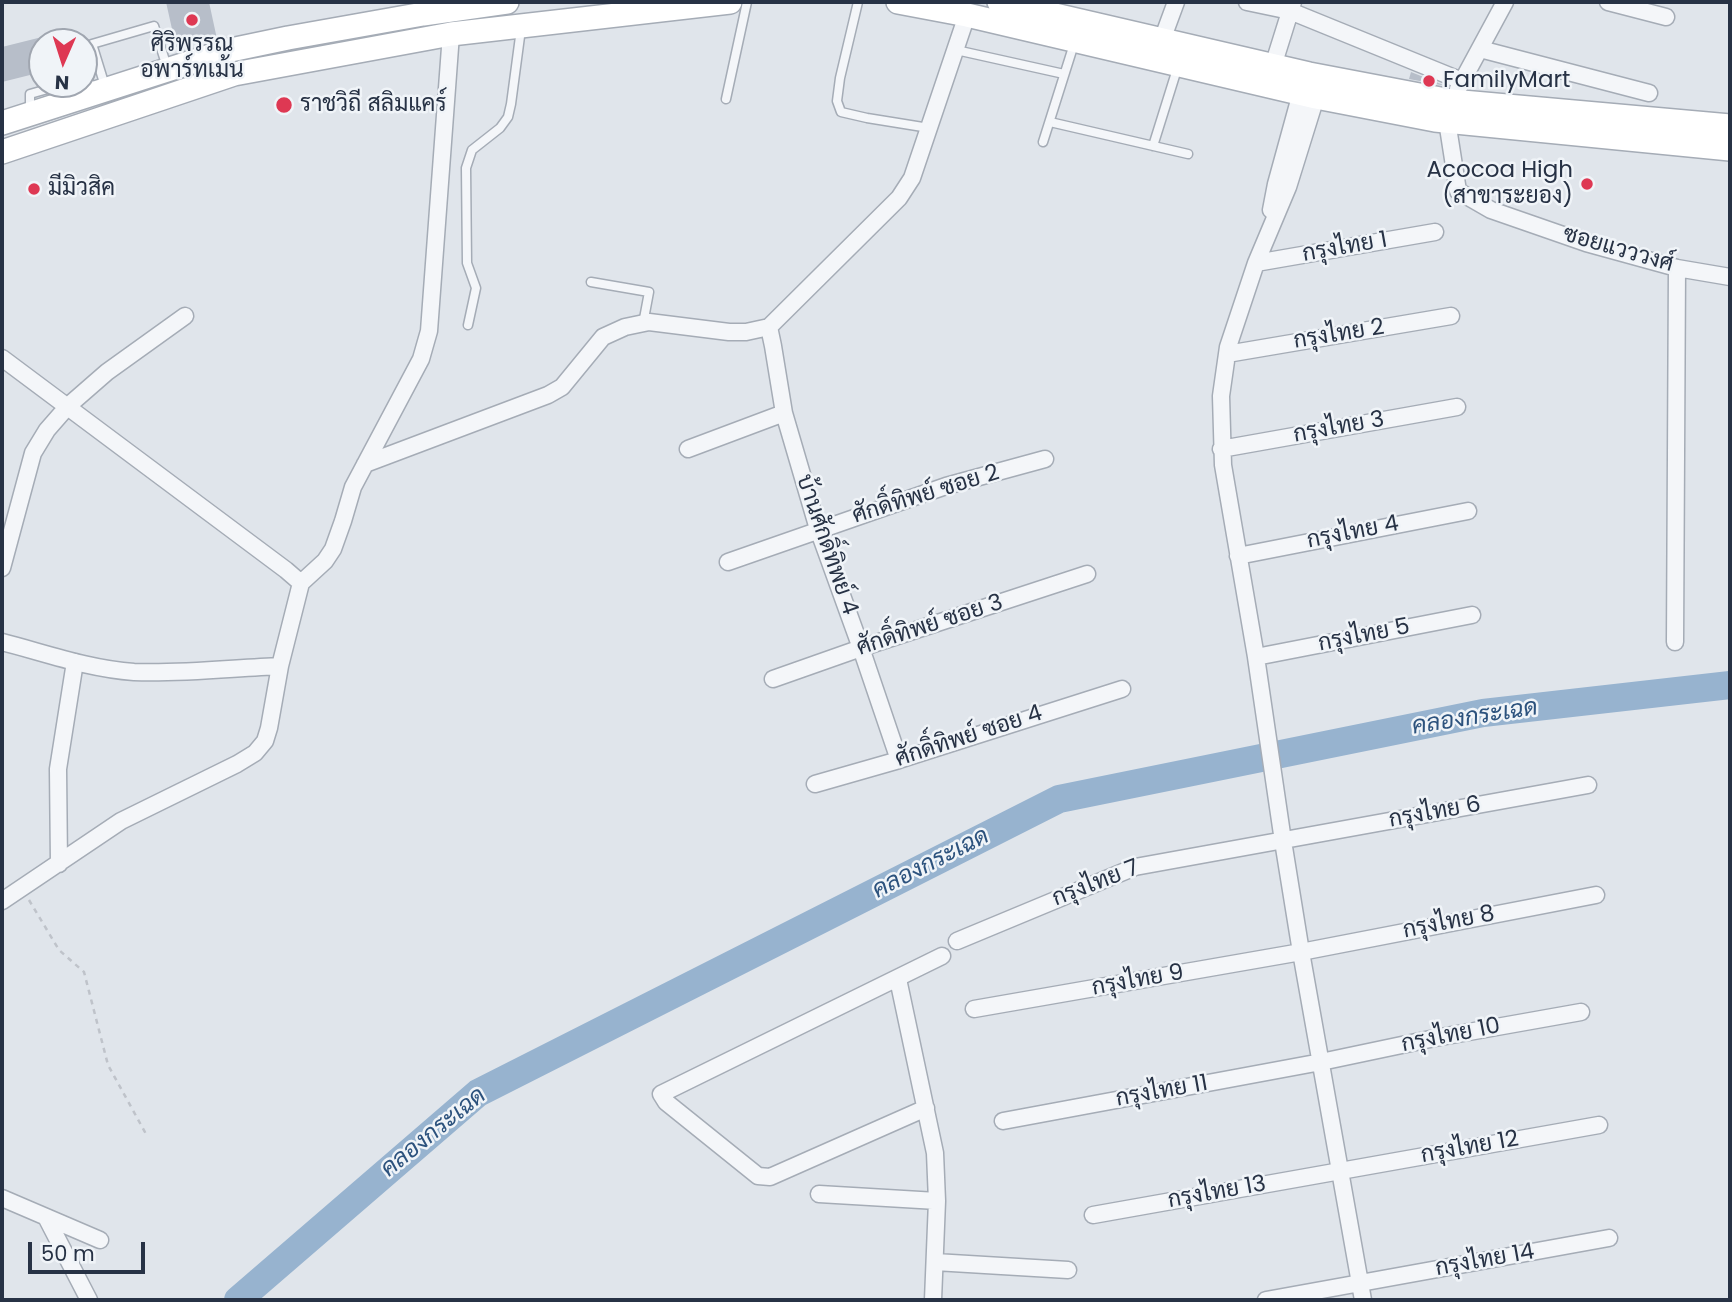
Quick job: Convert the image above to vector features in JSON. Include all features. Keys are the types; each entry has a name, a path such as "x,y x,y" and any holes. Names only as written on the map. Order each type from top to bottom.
{"street":[{"path":"98,86 226,51 420,8 504,2"},
{"path":"2,152 234,74 451,34 522,26 572,11 730,2"},
{"path":"898,2 967,15 1308,95 1730,149"},
{"path":"1162,40 1176,2"},
{"path":"1247,2 1292,6 1462,81"},
{"path":"1449,111 1462,81 1505,2"},
{"path":"1608,2 1666,17"},
{"path":"1012,3 1309,74 1449,111 1730,126"},
{"path":"1273,66 1292,6"},
{"path":"366,464 548,395 562,387 603,337 625,327 649,322 746,332 769,327 899,198 912,178 967,15"},
{"path":"2,901 121,821 237,764 255,753 265,741 270,728 280,666 302,583 325,561 333,549 344,522 353,487 421,359 429,331 451,34"},
{"path":"1480,48 1649,93"},
{"path":"1308,95 1288,187 1256,263 1227,354 1221,396 1221,449 1301,952 1362,1292"},
{"path":"2,123 68,98"},
{"name":"ซอยแวววงศ์","path":"1449,111 1458,191 1491,209 1586,243 1676,268 1730,276"},
{"name":"กรุงไทย 1","path":"1256,263 1435,232"},
{"path":"1675,642 1676,268"},
{"path":"2,568 33,453 47,430 107,372 185,316"},
{"name":"กรุงไทย 2","path":"1227,354 1451,316"},
{"name":"บ้านศักดิ์ทิพย์ 4","path":"769,327 784,413 818,529 899,760"},
{"path":"2,358 302,583"},
{"name":"กรุงไทย 3","path":"1221,449 1457,407"},
{"path":"688,449 784,413"},
{"name":"ศักดิ์ทิพย์ ซอย 2","path":"728,562 946,486 1045,459"},
{"name":"กรุงไทย 4","path":"1238,556 1468,511"},
{"name":"ศักดิ์ทิพย์ ซอย 3","path":"773,679 1087,574"},
{"name":"กรุงไทย 5","path":"1256,657 1472,615"},
{"path":"2,642 75,662 132,671 280,666"},
{"path":"60,864 58,769 75,662"},
{"name":"ศักดิ์ทิพย์ ซอย 4","path":"816,784 1122,689"},
{"name":"กรุงไทย 6","path":"1283,841 1588,785"},
{"name":"กรุงไทย 7","path":"957,941 1135,867 1283,841"},
{"name":"กรุงไทย 8","path":"1301,952 1596,895"},
{"name":"กรุงไทย 9","path":"974,1009 1301,952"},
{"path":"926,1108 770,1177 758,1176 666,1102 661,1094 942,956"},
{"path":"898,979 935,1153 937,1201 933,1300"},
{"name":"กรุงไทย 10","path":"1321,1062 1581,1012"},
{"name":"กรุงไทย 11","path":"1003,1121 1321,1062"},
{"name":"กรุงไทย 12","path":"1340,1171 1599,1125"},
{"name":"กรุงไทย 13","path":"1093,1215 1340,1171"},
{"path":"819,1194 937,1201"},
{"path":"2,1198 100,1240"},
{"path":"46,1217 89,1300"},
{"name":"กรุงไทย 14","path":"1266,1300 1362,1292 1609,1238"},
{"path":"935,1262 1068,1270"}],"lane":[{"path":"726,99 747,2"},
{"path":"858,2 840,78 837,101 841,112 929,128"},
{"path":"98,42 154,26 168,69"},
{"path":"468,325 477,288 467,263 466,168 472,150 500,128 508,117 522,26"},
{"path":"1043,142 1075,41"},
{"path":"956,50 1065,74"},
{"path":"1153,146 1178,65"},
{"path":"30,98 30,113"},
{"path":"1050,122 1188,154"},
{"path":"591,282 649,292 642,324"}],"path":[{"path":"22,888 59,950 84,972 108,1065 146,1134"}],"building":[{"name":"ศิริพรรณ อพาร์ทเม้น","path":"166,2 209,2 217,39 176,47"},
{"path":"28,40 28,76 2,82 2,47"},
{"path":"1411,72 1446,86 1409,79"}],"waterway":[{"name":"คลองกระเฉด","path":"238,1300 478,1093 1059,799 1483,713 1730,685"}],"place":[{"name":"ศิริพรรณ อพาร์ทเม้น","path":"192,20"},
{"name":"FamilyMart","path":"1429,81"},
{"name":"ราชวิถี สลิมแคร์","path":"284,105"},
{"name":"Acocoa High (สาขาระยอง)","path":"1587,184"},
{"name":"มีมิวสิค","path":"34,189"}]}
